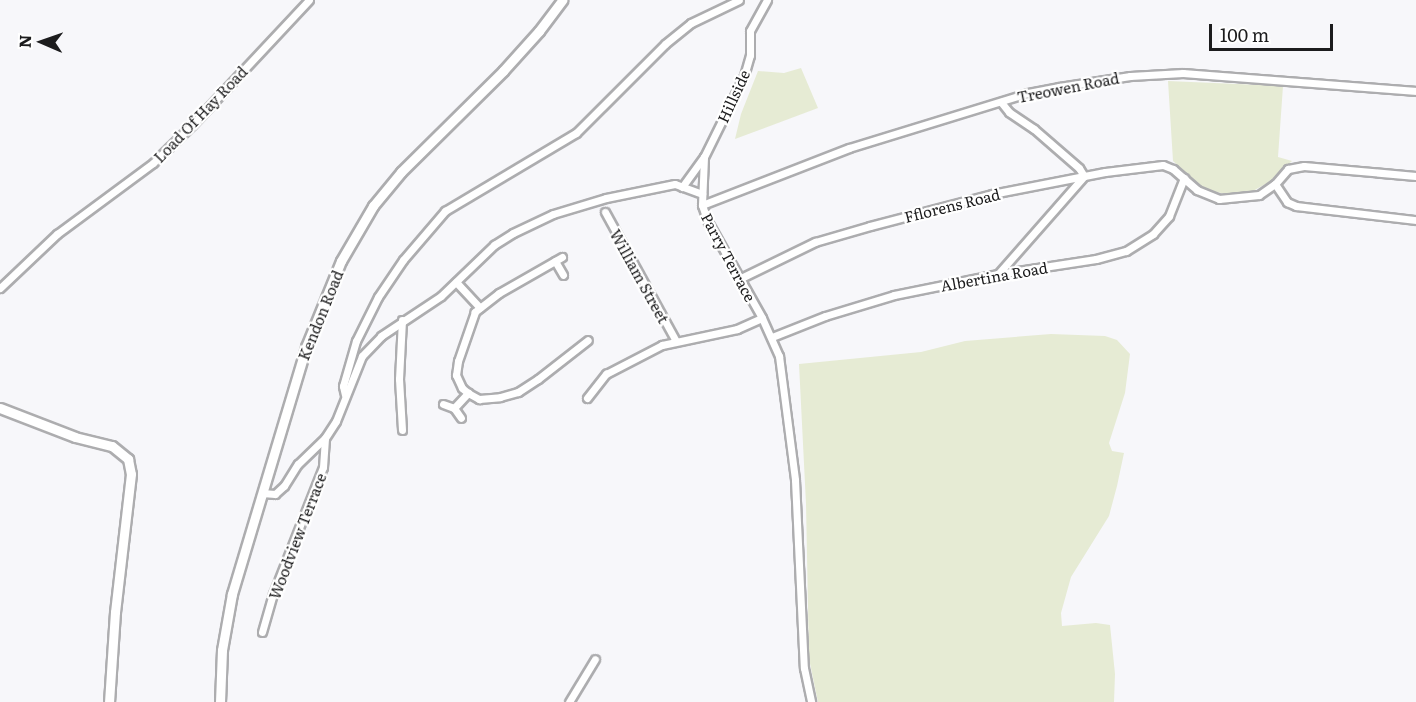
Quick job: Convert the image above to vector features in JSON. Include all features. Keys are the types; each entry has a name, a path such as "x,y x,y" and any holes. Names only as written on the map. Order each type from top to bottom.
{"main road":[{"name":"Kendon Road","path":"220,702 222,650 232,594 306,346 341,261 373,206 401,172 511,63 562,0"},
{"path":"0,408 75,437 111,446 128,459 131,474 115,612 109,702"}],"street":[{"name":"Load Of Hay Road","path":"0,288 57,234 153,163 192,125 283,25 309,0"},
{"path":"345,395 343,386 356,341 378,297 403,260 445,211 576,133 665,44 691,23 739,0"},
{"name":"Hillside","path":"702,194 704,157 744,76 750,55 750,31 767,0"},
{"name":"Treowen Road","path":"702,205 849,148 1028,93 1130,76 1183,73 1416,91"},
{"path":"998,274 1084,176 1079,168 1034,129 1009,112 1001,102"},
{"path":"682,187 704,157"},
{"name":"Fflorens Road","path":"739,279 815,242 992,194 1084,176 1163,165 1173,169 1184,178"},
{"path":"1184,178 1197,190 1219,199 1259,195 1275,184 1288,169 1304,166 1416,177"},
{"name":"Albertina Road","path":"772,337 825,316 894,295 998,274 1096,259 1126,251 1153,234 1169,216 1184,178"},
{"path":"262,493 275,494 284,486 298,464 325,438 336,421 362,356 381,336 441,296 494,246 513,233 554,214 645,189 675,184 702,194"},
{"path":"1275,184 1287,202 1296,206 1416,220"},
{"name":"Parry Terrace","path":"702,194 702,205 708,222 772,337 781,366 795,480 802,578 804,668 811,702"},
{"name":"William Street","path":"605,212 676,341"},
{"path":"562,257 499,293 475,312 458,361 456,375 462,388 479,399 518,392 588,340"},
{"path":"555,261 563,275"},
{"path":"456,282 480,308"},
{"path":"587,398 606,374 676,341 737,330 762,318"},
{"path":"402,320 399,380 402,430"},
{"path":"454,408 468,393"},
{"path":"443,404 454,408 461,418"},
{"name":"Woodview Terrace","path":"262,632 273,594 323,467 325,438"},
{"path":"569,702 595,659"}],"green space":[{"path":"801,68 818,108 735,139 741,114 758,71 784,73"},
{"path":"1168,81 1283,86 1278,157 1292,161 1269,182 1253,191 1234,195 1215,192 1201,186 1173,161"},
{"path":"1051,334 1105,336 1117,340 1130,354 1125,393 1109,443 1112,451 1124,453 1117,486 1109,516 1071,577 1061,613 1062,626 1096,623 1110,625 1115,674 1114,702 818,702 809,659 806,504 799,364 921,352 965,341"}]}
